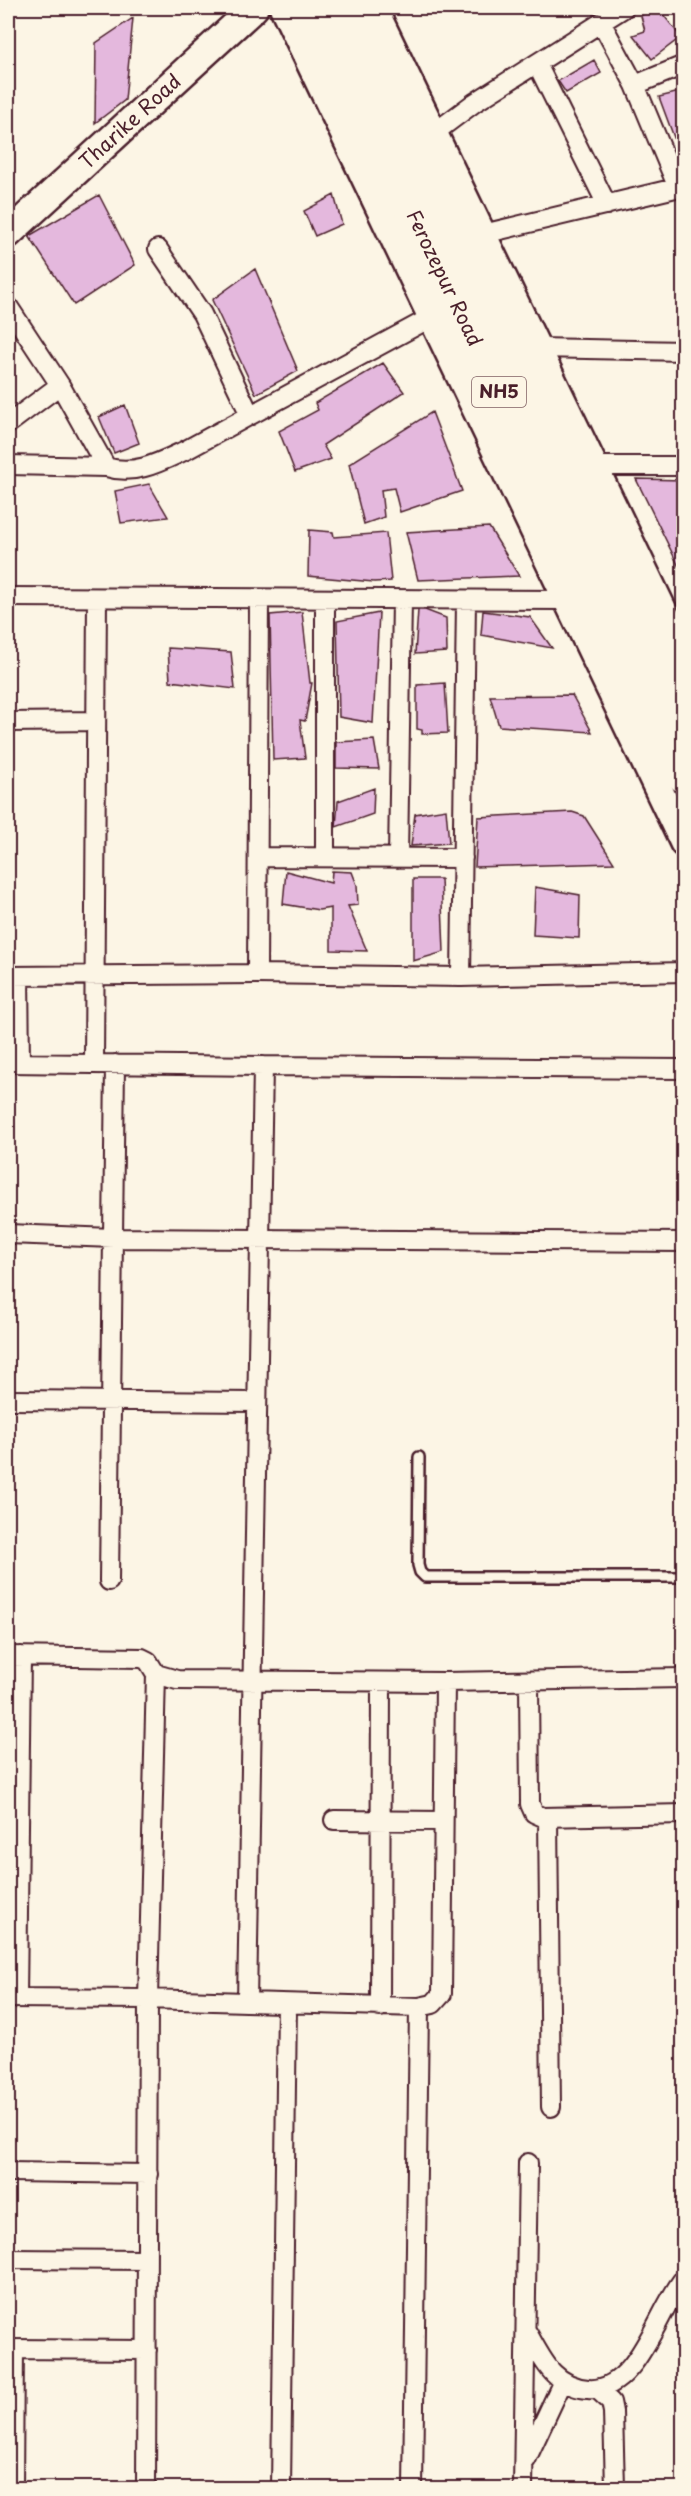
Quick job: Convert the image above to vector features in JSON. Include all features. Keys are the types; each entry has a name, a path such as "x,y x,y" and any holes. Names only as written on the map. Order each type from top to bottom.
{"highway":[{"name":"Ferozepur Road","path":"314,8 684,776"},
{"name":"Ferozepur Road","path":"347,8 684,710"}],"main road":[{"name":"Tharike Road","path":"8,234 254,8"},
{"path":"284,8 684,843"},
{"path":"373,8 684,654"}],"street":[{"path":"434,133 474,103 624,8"},
{"path":"483,234 681,187 635,85 602,22"},
{"path":"537,64 607,205"},
{"path":"635,85 684,66"},
{"path":"158,249 202,314 250,416"},
{"path":"8,306 60,385 106,467"},
{"path":"8,465 106,467 117,470 134,470 155,465 432,317"},
{"path":"538,348 684,351"},
{"path":"8,424 60,385"},
{"path":"593,466 684,465"},
{"path":"8,597 567,600"},
{"path":"94,1064 97,598"},
{"path":"257,974 259,599"},
{"path":"326,600 326,857"},
{"path":"398,858 402,600"},
{"path":"461,977 466,601"},
{"path":"8,722 96,721"},
{"path":"258,857 463,858"},
{"path":"684,972 461,977 257,974 13,976 14,1063 684,1069"},
{"path":"109,1581 114,1064"},
{"path":"248,2002 262,1066"},
{"path":"8,1234 113,1238 684,1242"},
{"path":"8,1400 256,1402"},
{"path":"146,2488 148,1998 156,1674 148,1661 142,1658 14,1656 12,1998 148,1998 380,2007 419,2007 433,2004 442,1994 445,1682"},
{"path":"156,1674 177,1680 251,1682 684,1678"},
{"path":"529,1681 530,1804 534,1813 548,1817 684,1814"},
{"path":"380,2007 381,1682"},
{"path":"548,1817 551,2107"},
{"path":"334,1820 443,1821"},
{"path":"281,2488 287,2004"},
{"path":"413,2488 419,2007"},
{"path":"523,2488 528,2163"},
{"path":"8,2172 148,2174"},
{"path":"8,2259 147,2260"},
{"path":"526,2331 550,2370 562,2383 598,2390 614,2382 629,2370 645,2345 671,2294 684,2278"},
{"path":"13,2488 11,2349 147,2350"},
{"path":"524,2465 562,2383"},
{"path":"598,2390 611,2402 613,2412 615,2488"}],"lane":[{"path":"419,1456 418,1565 425,1577 684,1577"}],"building":[{"path":"652,8 658,8 681,37 652,59 633,35 645,31 641,16"},
{"path":"133,18 125,100 95,123 96,43"},
{"path":"594,60 601,73 566,93 558,81"},
{"path":"684,91 684,159 682,159 659,97"},
{"path":"99,195 135,265 74,305 29,236"},
{"path":"334,195 342,224 315,236 304,211"},
{"path":"255,269 298,371 256,394 212,300"},
{"path":"383,363 404,392 323,445 331,459 295,472 279,431 318,410 315,403"},
{"path":"125,405 139,443 114,453 99,417"},
{"path":"432,412 462,491 400,512 394,488 381,490 384,517 364,524 349,464"},
{"path":"636,479 684,480 684,577"},
{"path":"149,484 168,517 121,523 115,491"},
{"path":"489,527 519,576 418,580 406,532"},
{"path":"309,530 333,532 334,537 386,533 391,581 374,582 308,576"},
{"path":"418,610 425,610 446,618 447,652 415,654"},
{"path":"483,611 530,617 552,648 481,635"},
{"path":"302,612 310,683 312,683 305,721 300,720 305,758 273,760 270,615"},
{"path":"379,613 373,723 339,717 337,621"},
{"path":"168,648 231,652 235,689 170,681"},
{"path":"445,683 448,733 422,734 422,730 417,729 417,685"},
{"path":"572,695 592,732 499,726 490,696"},
{"path":"374,740 379,769 336,768 336,742"},
{"path":"374,788 373,814 336,827 338,801"},
{"path":"446,809 449,843 411,846 415,814"},
{"path":"572,812 584,816 614,863 475,867 478,817"},
{"path":"286,871 331,883 332,871 352,872 357,885 358,905 348,906 367,951 331,950 331,908 319,910 283,904"},
{"path":"413,879 441,879 444,952 413,961"},
{"path":"535,887 580,895 579,938 533,935"}]}
